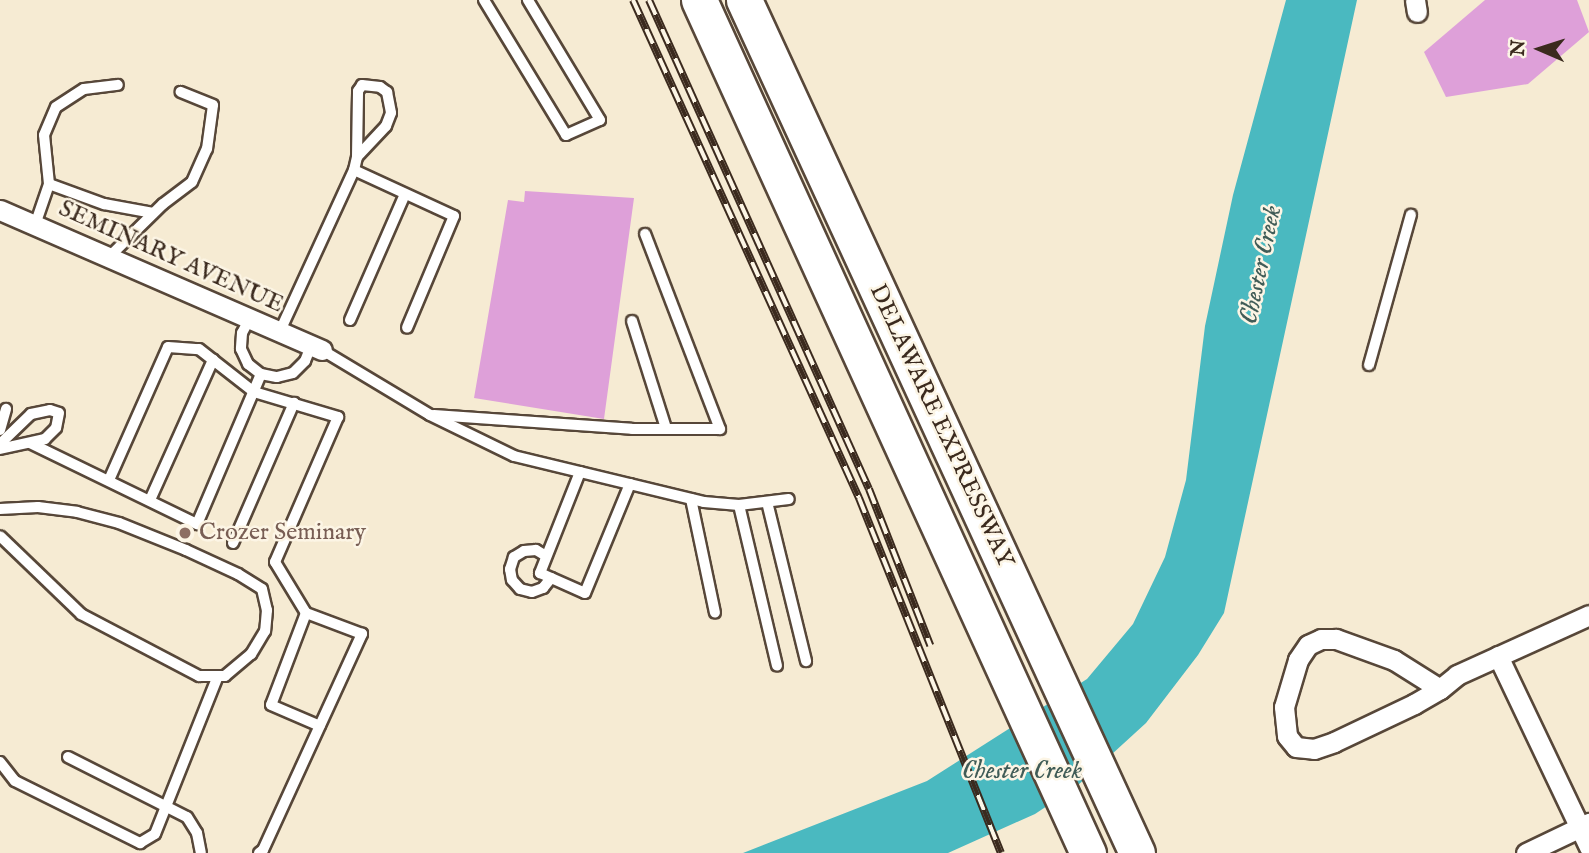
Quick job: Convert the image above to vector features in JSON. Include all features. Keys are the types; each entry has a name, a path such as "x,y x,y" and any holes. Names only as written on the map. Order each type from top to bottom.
{"highway":[{"name":"DELAWARE EXPRESSWAY","path":"699,0 1088,853"},
{"name":"DELAWARE EXPRESSWAY","path":"744,0 1138,853"}],"street":[{"name":"SEMINARY AVENUE","path":"0,210 316,348"},
{"path":"1440,689 1394,660 1336,639 1321,639 1308,645 1298,660 1284,707 1287,736 1296,747 1314,749 1414,704 1440,689 1457,676 1589,615"},
{"path":"1498,656 1584,826 1589,847"},
{"path":"1526,853 1584,826"}],"lane":[{"path":"484,0 565,135 600,120 528,0"},
{"path":"35,225 49,184 44,135 56,107 84,89 118,85"},
{"path":"280,331 354,170 357,157 358,91 362,85 380,87 387,92 391,113 386,126 357,157"},
{"path":"110,257 153,213 192,182 207,149 213,105 180,92"},
{"path":"354,170 454,216 407,328"},
{"path":"49,184 104,204 153,213"},
{"path":"350,320 405,194"},
{"path":"1369,365 1411,215"},
{"path":"430,415 632,429 720,429 645,234"},
{"path":"250,318 242,333 241,349 248,364 261,374 277,377 293,373 316,348 430,415 514,456 691,499 739,505 789,499"},
{"path":"632,321 666,428"},
{"path":"109,480 168,347 199,349 254,392 338,417 275,562 306,613 362,634 259,853"},
{"path":"150,500 213,360"},
{"path":"30,443 197,524 261,374"},
{"path":"233,543 294,403"},
{"path":"0,430 6,409"},
{"path":"50,410 59,413 56,428 45,439 0,446 31,414 50,410"},
{"path":"580,472 540,573 585,593 630,484"},
{"path":"691,499 715,613"},
{"path":"767,502 806,661"},
{"path":"739,505 777,666"},
{"path":"0,509 64,510 119,523 238,573 262,589 267,610 265,631 251,654 225,677 199,676 81,614 0,536"},
{"path":"546,556 536,550 524,551 514,557 510,569 512,580 520,589 532,592 543,588 551,578"},
{"path":"306,613 271,705 320,726"},
{"path":"0,762 15,781 140,843 155,834 218,676"},
{"path":"68,757 187,817 197,833 201,853"}],"water":[{"name":"Chester Creek","path":"1286,0 1357,0 1224,613 1198,655 1146,723 1077,786 1035,814 948,853 743,853 927,781 1087,679 1133,624 1165,557 1186,480 1205,326 1233,195"}],"building":[{"path":"1485,0 1577,0 1589,32 1528,84 1446,97 1424,52"},
{"path":"525,191 634,198 604,419 474,398 508,200 524,202"}],"railway":[{"path":"633,0 859,498 1001,853"},
{"path":"649,0 869,489 930,645"}],"place":[{"name":"Crozer Seminary","path":"185,533"}]}
